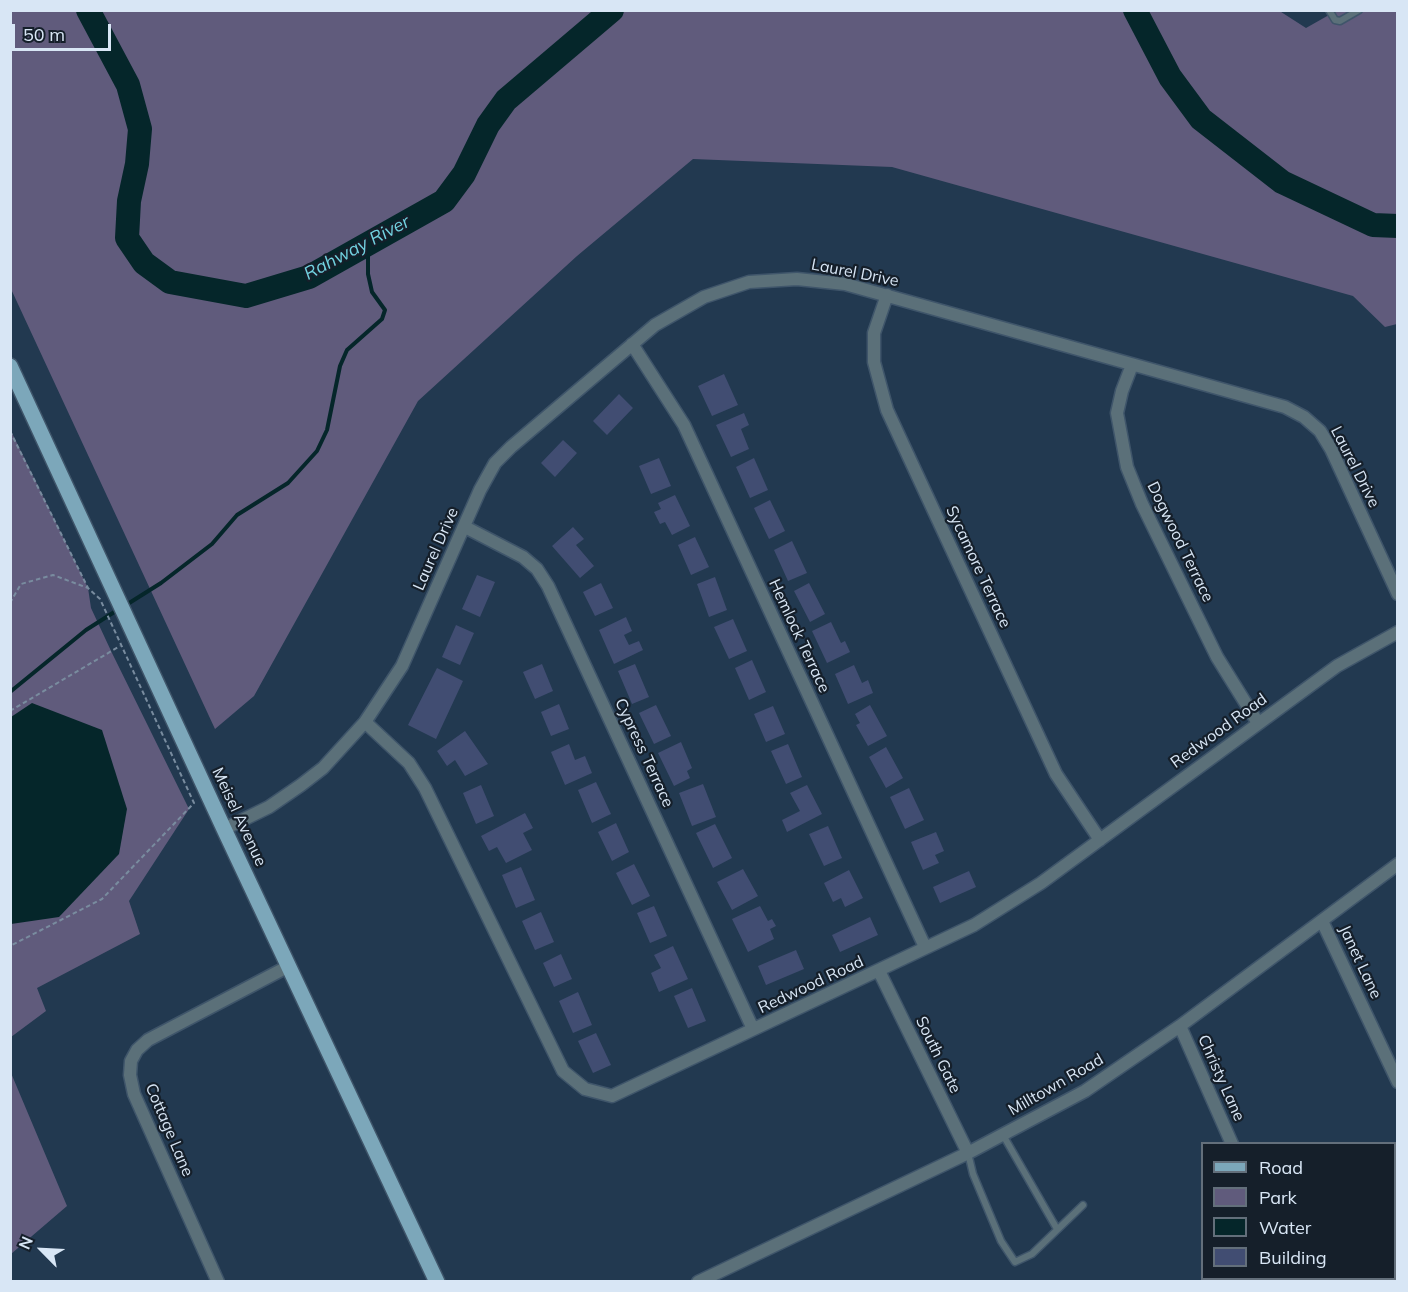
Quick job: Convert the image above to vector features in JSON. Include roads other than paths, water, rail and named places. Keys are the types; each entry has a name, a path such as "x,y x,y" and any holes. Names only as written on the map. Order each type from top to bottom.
{"main road":[{"name":"Meisel Avenue","path":"10,366 224,829 437,1281"}],"street":[{"name":"Laurel Drive","path":"224,829 269,807 301,785 323,768 365,722 402,666 480,490 495,463 655,325 704,297 749,282 770,279 823,280 887,295 1265,399 1304,417 1320,431 1331,449 1398,594"},
{"name":"Sycamore Terrace","path":"887,295 874,333 874,362 887,410 1056,774 1100,840"},
{"name":"Hemlock Terrace","path":"632,344 684,425 925,948"},
{"name":"Dogwood Terrace","path":"1132,364 1117,413 1127,467 1142,504 1217,657 1258,723"},
{"name":"Cypress Terrace","path":"465,527 524,557 548,586 753,1029"},
{"name":"Redwood Road","path":"365,722 409,763 425,788 556,1060 573,1081 591,1091 612,1096 974,925 1041,883 1337,666 1398,632"},
{"name":"Milltown Road","path":"699,1281 968,1153 1085,1091 1180,1026 1398,864"},
{"name":"Janet Lane","path":"1322,921 1398,1082"},
{"name":"Cottage Lane","path":"218,1281 134,1094 130,1076 131,1061 137,1050 148,1040 289,966"},
{"name":"South Gate","path":"879,971 968,1153"},
{"name":"Christy Lane","path":"1180,1026 1232,1142"}],"lane":[{"path":"1329,10 1335,20 1340,21 1359,10"},
{"path":"1002,1134 1057,1229"},
{"path":"968,1153 973,1174 1001,1240 1015,1262 1032,1254 1083,1205"}],"water":[{"path":"32,703 102,730 127,809 119,854 59,917 11,924 11,717"}],"waterway":[{"name":"Rahway River","path":"88,10 128,85 140,129 137,164 129,201 127,238 144,263 170,282 246,296 309,277 444,201 464,174 488,125 506,100 612,10"},
{"name":"Rahway River","path":"1135,10 1170,77 1201,119 1282,182 1373,225 1398,226"},
{"path":"126,605 161,583 212,544 237,515 288,483 317,451 327,430 340,366 347,350 382,319 385,310 372,292 368,274 368,244"},
{"path":"10,692 86,630 119,609"}]}
